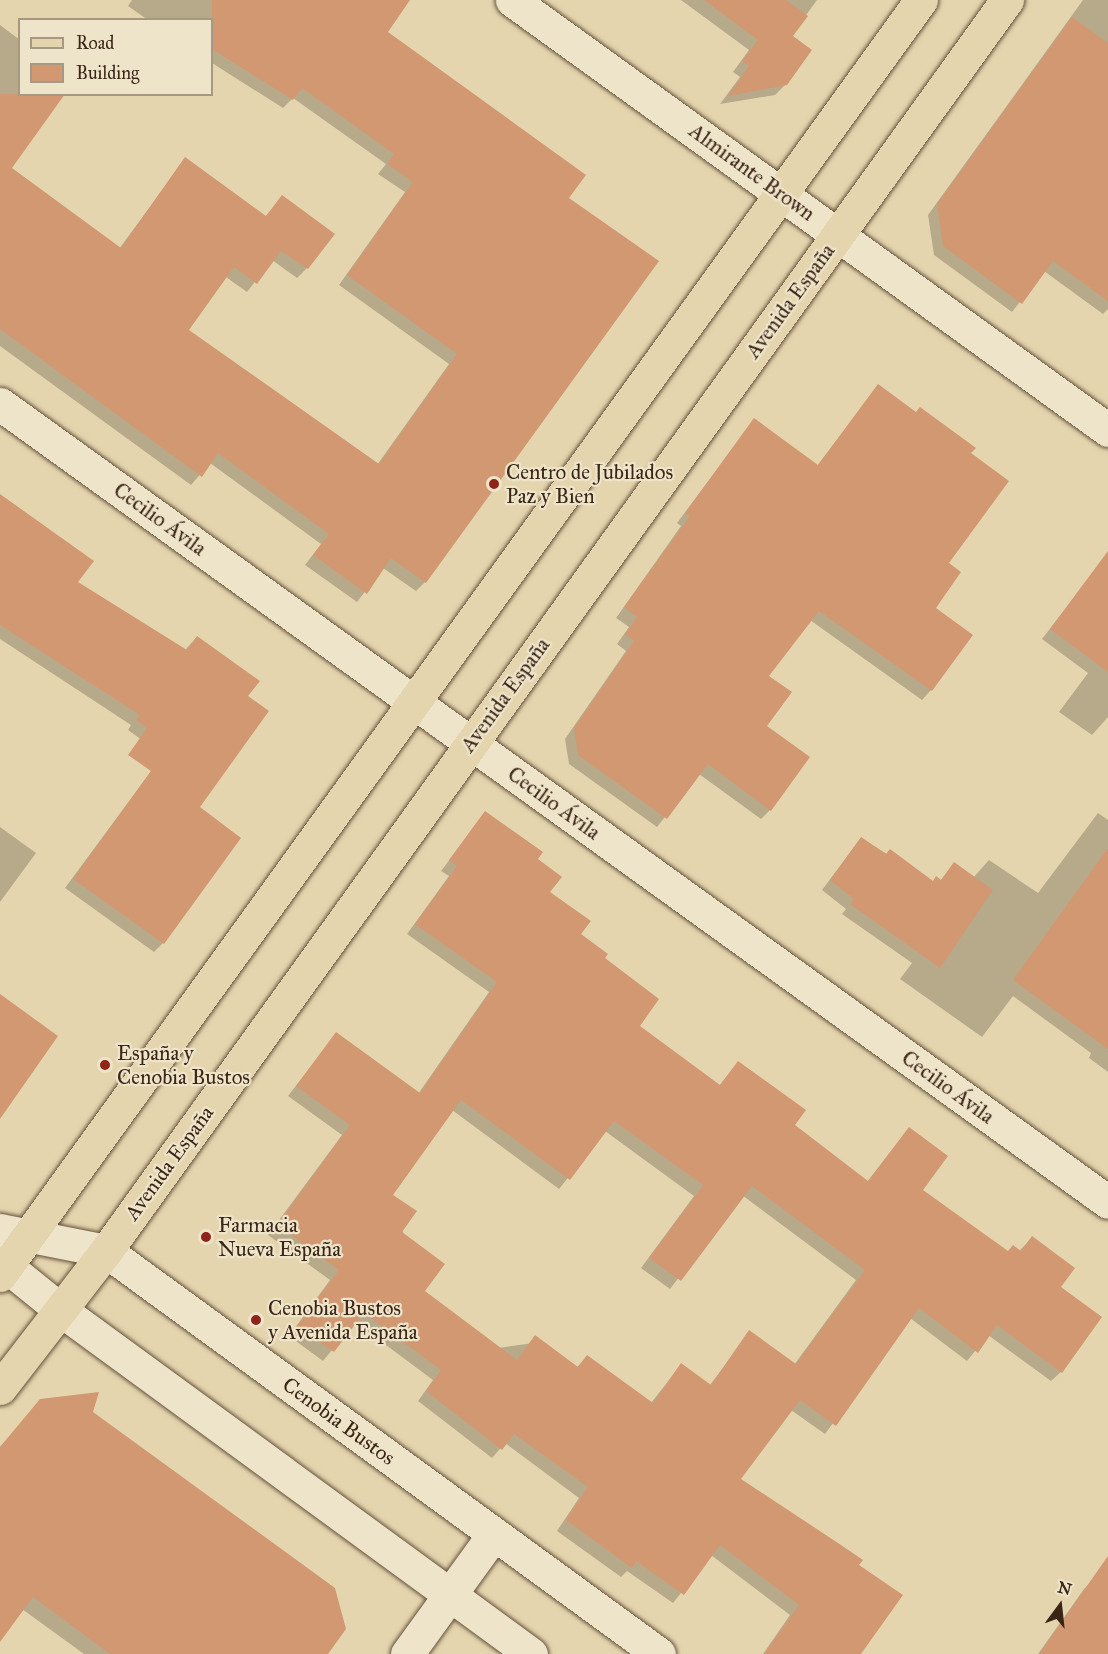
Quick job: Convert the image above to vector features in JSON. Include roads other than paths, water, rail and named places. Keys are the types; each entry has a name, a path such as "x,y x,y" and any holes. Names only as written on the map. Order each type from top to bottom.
{"main road":[{"path":"2,1267 15,1233 414,702 921,0"},
{"name":"Avenida España","path":"0,1388 62,1311 106,1251 1007,0"}],"street":[{"name":"Almirante Brown","path":"512,0 1108,430"},
{"name":"Cecilio Ávila","path":"0,405 1108,1202"},
{"name":"Cenobia Bustos","path":"15,1233 106,1251 659,1654"},
{"path":"2,1267 531,1654"},
{"path":"407,1654 494,1534"}],"place":[{"name":"Centro de Jubilados Paz y Bien","path":"494,484"},
{"name":"España y Cenobia Bustos","path":"105,1065"},
{"name":"Farmacia Nueva España","path":"206,1237"},
{"name":"Cenobia Bustos y Avenida España","path":"256,1320"}]}
